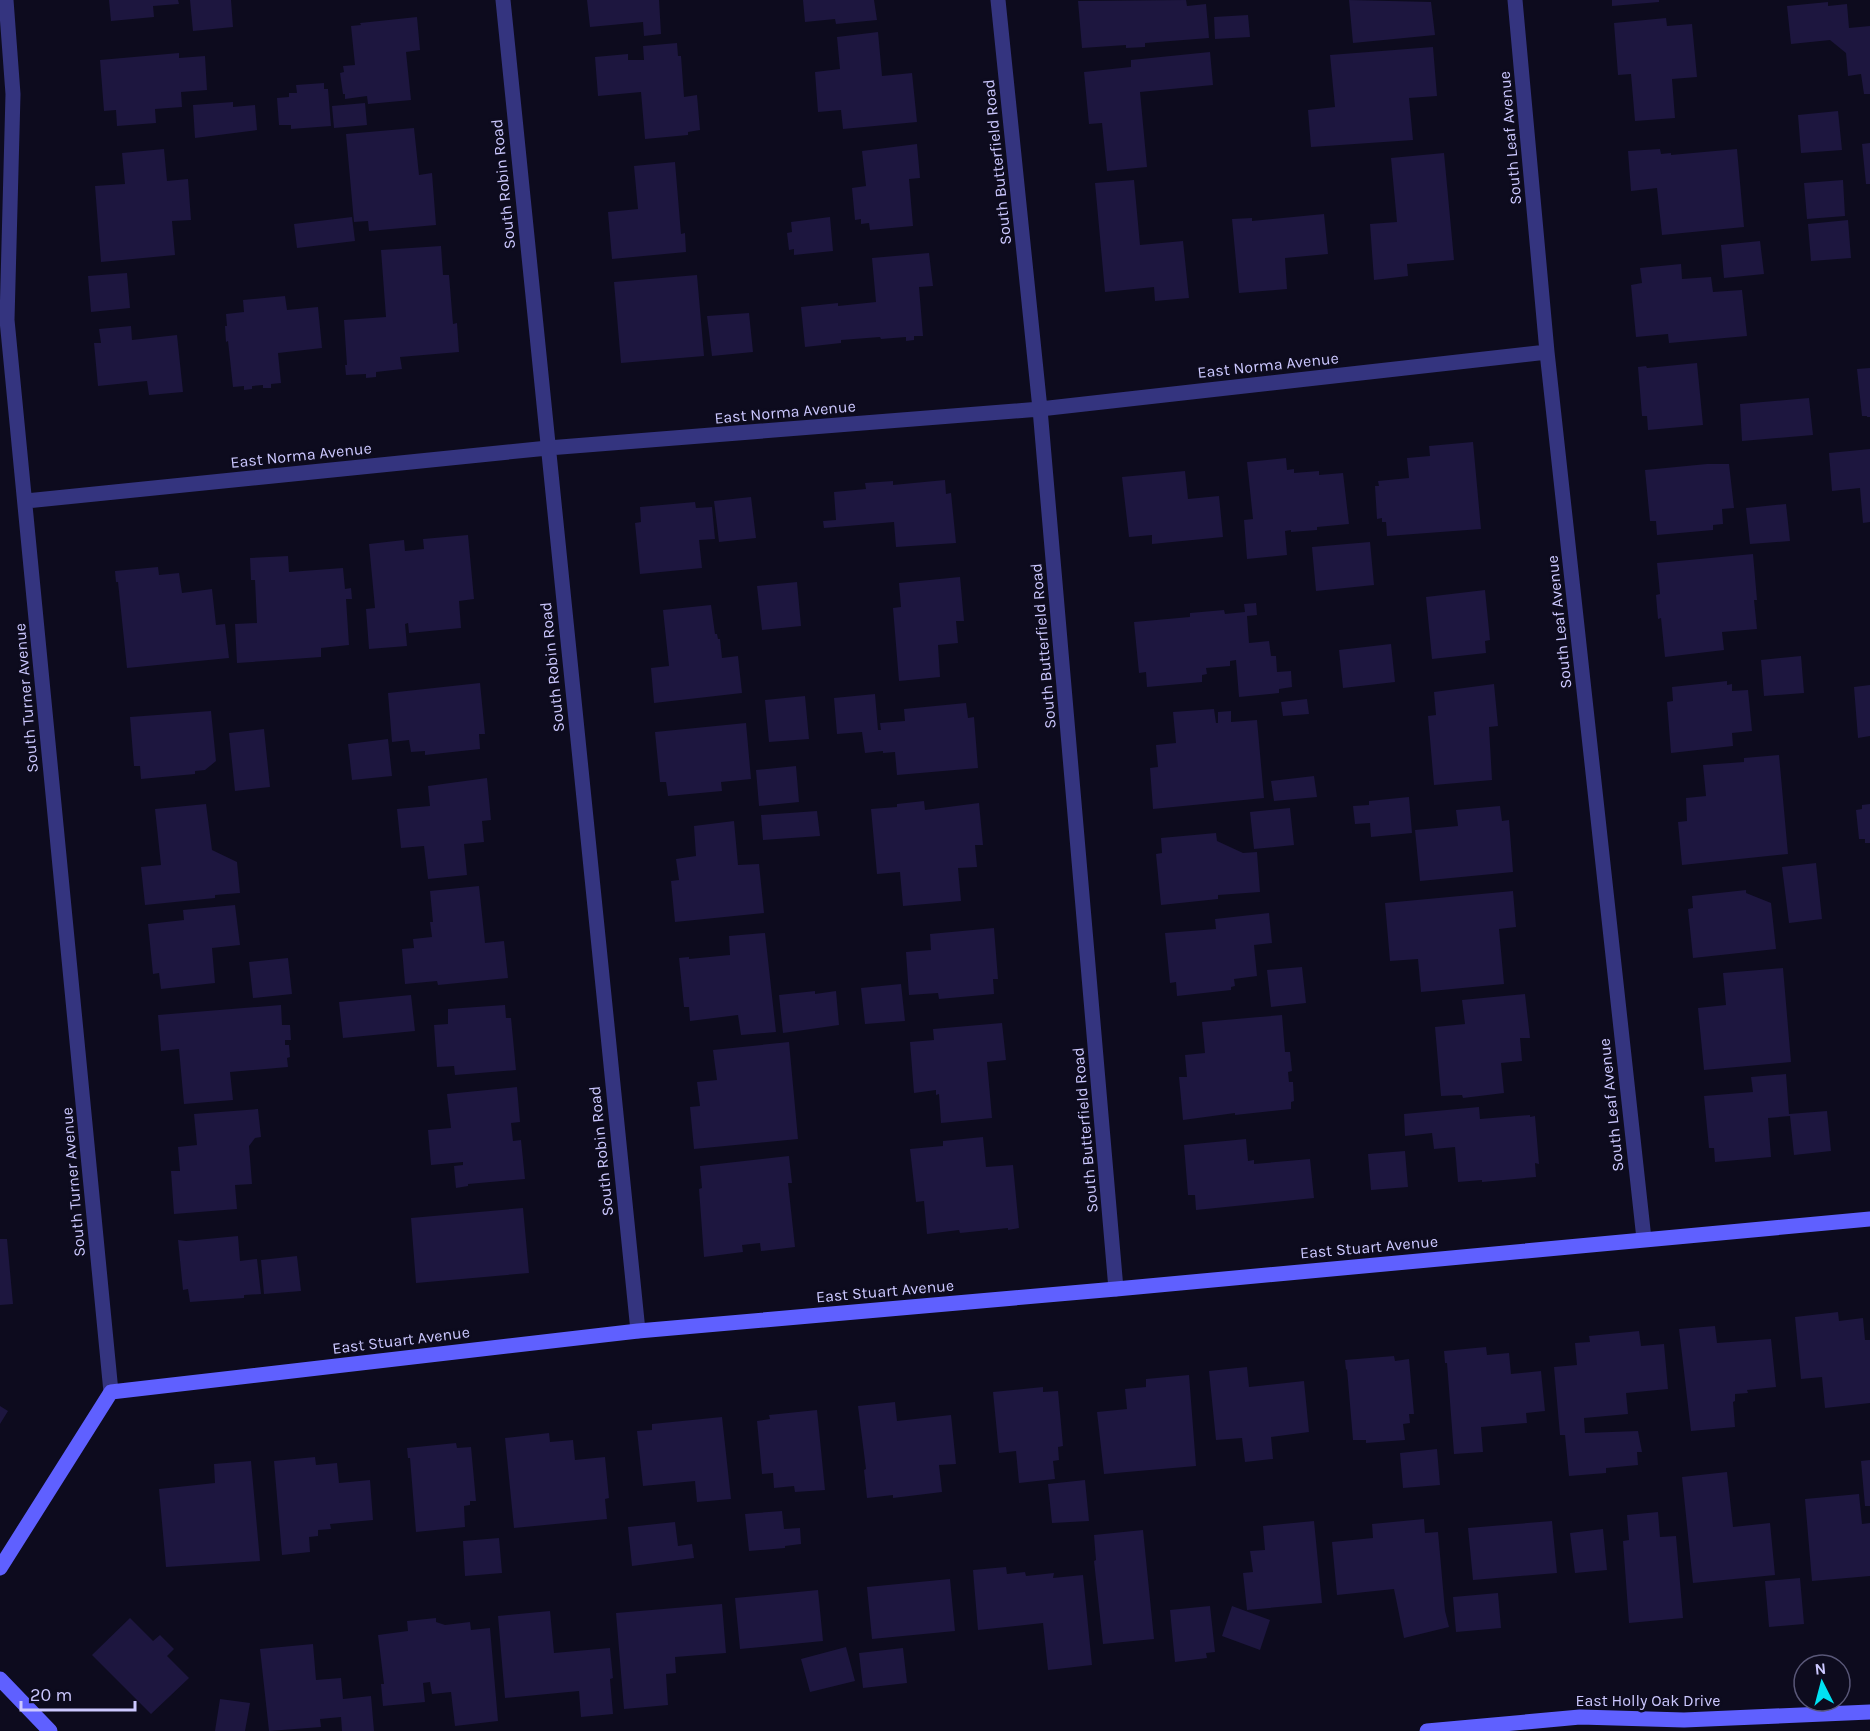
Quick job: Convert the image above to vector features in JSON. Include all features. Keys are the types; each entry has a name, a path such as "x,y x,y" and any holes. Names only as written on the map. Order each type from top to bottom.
{"street":[{"name":"South Turner Avenue","path":"6,0 13,94 7,320 111,1392"},
{"name":"South Robin Road","path":"503,0 638,1331"},
{"name":"South Butterfield Road","path":"998,0 1040,409 1116,1289"},
{"name":"South Leaf Avenue","path":"1515,0 1548,352 1644,1239"},
{"name":"East Norma Avenue","path":"26,501 548,448 1040,409 1548,352"},
{"name":"East Stuart Avenue","path":"111,1392 638,1331 1870,1219"},
{"path":"0,1568 111,1392"},
{"path":"0,1679 50,1731"},
{"name":"East Holly Oak Drive","path":"1427,1731 1580,1717 1684,1726 1870,1712"}],"building":[{"path":"109,0 178,0 179,4 153,6 154,17 111,21"},
{"path":"190,0 231,0 233,27 193,31"},
{"path":"587,0 659,0 661,34 644,36 643,22 590,27"},
{"path":"803,0 874,0 877,20 836,24 835,19 805,22"},
{"path":"1186,0 1187,6 1206,4 1209,38 1145,43 1145,47 1126,48 1126,45 1082,48 1078,1"},
{"path":"1349,0 1431,2 1435,35 1353,43"},
{"path":"1612,0 1659,0 1659,2 1612,6"},
{"path":"1828,2 1828,6 1847,4 1849,28 1870,26 1870,94 1864,94 1861,74 1848,76 1846,53 1830,40 1791,44 1787,6"},
{"path":"1248,15 1250,37 1215,39 1214,17"},
{"path":"417,17 420,50 406,52 411,100 368,104 367,96 345,99 340,73 344,72 343,66 355,65 351,26"},
{"path":"1666,18 1667,26 1692,24 1697,77 1672,79 1675,118 1635,121 1631,74 1618,75 1614,23"},
{"path":"878,32 882,76 912,73 917,122 843,129 841,110 818,112 815,72 840,69 837,37"},
{"path":"677,43 678,56 681,56 684,97 697,95 700,130 688,132 688,135 645,139 641,92 598,96 595,57 628,54 628,60 644,60 643,46"},
{"path":"1433,47 1437,96 1409,98 1413,140 1311,147 1308,110 1335,107 1330,55"},
{"path":"1210,52 1213,85 1140,92 1147,167 1107,171 1102,123 1089,124 1084,72 1131,67 1131,60"},
{"path":"179,53 179,58 205,56 207,90 181,92 182,107 155,109 156,123 117,126 116,110 104,111 100,60"},
{"path":"324,83 324,89 328,89 331,126 291,129 291,125 279,125 277,98 289,97 289,93 297,93 296,85"},
{"path":"233,102 233,107 255,105 257,130 195,138 193,105"},
{"path":"365,103 367,125 334,128 332,106"},
{"path":"1838,111 1842,150 1801,153 1798,115"},
{"path":"414,128 419,175 432,173 436,225 369,231 368,221 354,222 346,134"},
{"path":"1870,143 1870,184 1866,184 1862,144"},
{"path":"917,144 920,178 909,179 913,226 870,230 869,223 861,224 861,219 855,220 852,188 866,186 862,151"},
{"path":"164,149 167,181 188,179 191,220 172,221 175,255 101,262 95,186 125,184 122,153"},
{"path":"1660,149 1661,154 1671,153 1671,155 1737,149 1744,227 1662,235 1657,188 1631,191 1628,151"},
{"path":"1444,153 1454,260 1407,264 1408,276 1374,280 1370,224 1397,222 1391,158"},
{"path":"675,162 681,234 685,233 686,252 612,259 608,212 638,209 634,166"},
{"path":"1134,180 1140,245 1183,241 1189,298 1155,301 1154,287 1105,292 1095,183"},
{"path":"1843,180 1845,216 1807,219 1804,183"},
{"path":"1324,214 1328,254 1285,258 1287,289 1239,293 1232,219 1252,218 1252,221"},
{"path":"352,217 355,241 297,248 294,224"},
{"path":"830,217 833,251 794,255 794,249 789,250 787,233 792,232 791,222"},
{"path":"1848,220 1851,258 1811,261 1808,224"},
{"path":"1760,241 1764,274 1724,278 1721,245"},
{"path":"441,246 443,275 449,275 453,324 457,323 459,352 400,357 402,369 376,372 376,377 366,378 366,374 346,375 344,320 386,317 381,250"},
{"path":"929,253 933,286 919,287 923,336 914,336 914,340 906,341 906,337 841,340 841,343 805,347 801,307 876,302 872,258"},
{"path":"1681,264 1682,279 1711,277 1713,292 1742,290 1747,336 1669,343 1668,334 1636,337 1631,285 1642,283 1640,268"},
{"path":"127,273 130,308 91,312 88,276"},
{"path":"697,275 704,356 621,363 614,282"},
{"path":"285,296 287,310 318,307 322,348 278,353 281,383 271,384 271,388 263,388 263,385 252,386 252,389 244,390 244,386 233,387 228,341 226,342 226,314 244,312 243,300"},
{"path":"749,313 753,352 712,356 707,316"},
{"path":"131,326 132,340 177,335 183,392 149,395 147,381 98,386 94,343 101,343 99,329"},
{"path":"1697,363 1703,425 1648,430 1647,416 1642,416 1638,367"},
{"path":"1870,368 1870,417 1867,417 1862,416 1857,369"},
{"path":"1809,398 1813,435 1742,441 1740,404"},
{"path":"1473,442 1481,529 1387,536 1386,522 1382,522 1382,518 1377,519 1375,486 1379,486 1378,481 1409,478 1407,458 1430,456 1429,446"},
{"path":"1870,449 1870,522 1863,523 1860,488 1832,491 1829,453"},
{"path":"1286,458 1287,470 1294,469 1294,473 1319,471 1319,475 1343,473 1349,524 1317,527 1317,530 1285,531 1287,555 1247,559 1244,520 1253,519 1247,462"},
{"path":"1729,464 1734,508 1722,509 1723,524 1713,525 1713,530 1657,535 1656,521 1650,521 1645,470"},
{"path":"1185,471 1188,499 1219,496 1223,537 1152,544 1152,535 1129,537 1122,477"},
{"path":"945,480 946,494 951,493 956,543 896,547 894,522 824,528 823,521 836,520 834,492 866,489 865,483 893,481 893,485"},
{"path":"751,497 756,538 719,542 714,501"},
{"path":"695,502 696,508 712,507 715,539 699,540 702,568 640,574 635,523 641,522 640,507"},
{"path":"1786,504 1790,541 1750,544 1746,508"},
{"path":"468,535 474,599 459,601 461,628 409,633 408,623 405,624 407,646 369,649 366,609 375,608 369,544 404,540 405,551 424,549 423,539"},
{"path":"1370,542 1374,585 1316,591 1312,547"},
{"path":"1753,554 1757,629 1722,632 1724,650 1665,657 1661,618 1658,619 1656,595 1660,594 1657,563"},
{"path":"288,556 289,572 343,568 345,589 351,588 352,599 346,599 349,645 321,648 321,657 237,663 235,624 257,623 255,580 251,580 250,558"},
{"path":"158,567 159,575 179,573 182,593 212,589 216,625 225,624 229,658 127,668 115,571"},
{"path":"960,577 964,621 956,621 958,643 938,645 940,677 899,681 893,608 901,607 899,583"},
{"path":"797,582 801,626 762,630 757,586"},
{"path":"1485,590 1490,640 1485,641 1486,653 1432,659 1426,597"},
{"path":"1256,603 1257,615 1247,616 1249,643 1269,641 1271,656 1276,656 1277,672 1291,671 1292,687 1279,689 1279,693 1239,697 1236,660 1230,661 1230,666 1206,668 1207,674 1202,675 1202,682 1147,687 1146,672 1139,673 1134,622 1190,617 1190,613 1224,610 1225,614 1245,612 1244,604"},
{"path":"711,605 715,634 720,639 722,658 738,656 742,693 654,703 651,668 669,666 663,610"},
{"path":"1391,644 1395,682 1343,688 1339,650"},
{"path":"1801,656 1804,693 1764,696 1761,660"},
{"path":"1727,681 1727,685 1732,684 1732,691 1748,690 1752,731 1732,733 1733,746 1671,753 1667,702 1673,701 1672,687"},
{"path":"480,683 485,734 479,734 480,749 425,755 425,751 411,752 409,740 392,742 388,693"},
{"path":"1494,684 1498,726 1489,727 1492,780 1434,785 1428,716 1436,715 1434,692"},
{"path":"1870,685 1870,736 1858,738 1854,687"},
{"path":"875,694 878,730 881,730 880,723 905,721 904,709 966,703 968,718 974,717 978,768 897,775 895,752 865,753 862,732 837,734 834,698"},
{"path":"805,696 809,739 769,742 765,700"},
{"path":"1307,699 1309,714 1283,716 1281,702"},
{"path":"1214,709 1216,723 1218,723 1218,712 1231,711 1231,722 1257,720 1264,798 1153,809 1150,768 1158,767 1156,745 1176,743 1173,712"},
{"path":"211,711 216,761 205,770 195,771 195,774 141,779 140,766 134,766 130,717"},
{"path":"746,723 751,779 721,782 722,791 668,796 666,782 660,782 655,732"},
{"path":"264,729 270,787 235,791 229,733"},
{"path":"388,739 392,776 352,780 348,744"},
{"path":"1779,755 1788,854 1682,865 1678,822 1687,821 1686,798 1706,796 1703,765 1744,762 1744,758"},
{"path":"796,766 799,802 759,806 756,770"},
{"path":"1314,776 1317,797 1274,801 1271,781"},
{"path":"487,778 491,820 482,821 484,842 464,844 467,875 428,879 424,846 401,848 397,809 430,806 428,786"},
{"path":"1409,797 1412,833 1371,837 1370,823 1355,824 1353,806 1369,805 1369,801"},
{"path":"924,801 925,810 979,803 983,845 975,845 977,867 958,868 961,901 903,906 900,872 877,874 871,809 897,807 897,804"},
{"path":"206,804 212,850 237,862 240,893 215,895 215,898 145,905 141,867 161,865 155,809"},
{"path":"1870,804 1870,843 1865,843 1865,839 1859,839 1856,810 1862,809 1862,805"},
{"path":"1500,806 1502,821 1509,820 1513,872 1420,881 1415,830 1458,826 1456,810"},
{"path":"1290,808 1294,845 1254,849 1250,812"},
{"path":"817,811 820,836 763,840 761,815"},
{"path":"734,821 738,865 759,864 764,913 675,922 671,881 679,880 676,859 696,856 694,826"},
{"path":"1216,833 1217,841 1243,853 1257,852 1260,892 1218,895 1218,899 1161,905 1156,854 1162,853 1161,838"},
{"path":"1816,863 1822,919 1789,923 1782,867"},
{"path":"479,886 485,943 504,941 508,978 438,985 437,981 405,984 402,949 414,948 413,939 432,937 430,891"},
{"path":"1746,890 1746,893 1771,903 1776,949 1693,958 1688,909 1693,908 1692,896"},
{"path":"1513,891 1516,927 1499,929 1504,984 1421,992 1418,959 1390,961 1385,903"},
{"path":"235,905 240,945 212,948 215,983 161,989 159,973 153,974 148,924 184,920 183,910"},
{"path":"1269,913 1272,943 1254,945 1257,976 1234,979 1235,986 1231,987 1231,990 1177,996 1176,982 1170,983 1165,933 1216,929 1215,919"},
{"path":"994,928 998,979 993,979 994,994 939,999 938,993 909,995 906,952 931,950 930,934"},
{"path":"765,933 776,1032 741,1035 738,1015 690,1021 689,1007 684,1007 679,958 730,955 729,936"},
{"path":"288,958 292,994 253,998 249,962"},
{"path":"1302,967 1306,1003 1271,1007 1267,970"},
{"path":"1783,968 1791,1062 1704,1070 1698,1008 1726,1005 1723,973"},
{"path":"901,984 905,1021 865,1024 861,988"},
{"path":"815,991 815,994 836,991 839,1025 783,1033 779,995"},
{"path":"1525,994 1530,1038 1520,1038 1522,1061 1501,1063 1504,1093 1463,1098 1462,1095 1441,1096 1435,1027 1465,1024 1462,1000"},
{"path":"411,995 415,1031 343,1038 339,1002"},
{"path":"281,1005 282,1025 290,1025 291,1040 285,1040 285,1045 289,1045 288,1067 230,1072 233,1100 184,1104 179,1049 161,1051 158,1015"},
{"path":"505,1005 506,1018 511,1018 516,1070 455,1075 454,1066 437,1067 434,1025 448,1024 448,1009"},
{"path":"1282,1015 1285,1052 1290,1052 1292,1071 1288,1072 1289,1082 1293,1082 1294,1101 1291,1102 1291,1109 1183,1120 1179,1077 1187,1077 1185,1055 1205,1053 1202,1022"},
{"path":"1002,1023 1006,1060 987,1062 992,1118 941,1123 939,1094 936,1095 936,1090 914,1093 910,1042 934,1040 933,1029"},
{"path":"789,1042 798,1139 694,1149 690,1107 700,1106 697,1082 717,1080 713,1050"},
{"path":"1786,1074 1789,1114 1827,1111 1831,1151 1794,1155 1790,1116 1768,1118 1771,1157 1715,1162 1714,1148 1709,1148 1704,1096 1753,1092 1751,1077"},
{"path":"517,1087 520,1122 511,1123 513,1141 521,1140 525,1179 468,1184 468,1186 456,1188 454,1166 463,1165 463,1162 431,1165 428,1130 451,1128 447,1094"},
{"path":"1479,1107 1480,1119 1535,1116 1539,1164 1535,1163 1536,1177 1458,1182 1455,1147 1434,1149 1432,1133 1405,1136 1404,1114"},
{"path":"258,1109 261,1137 255,1138 249,1146 252,1184 235,1185 237,1209 174,1214 171,1171 180,1171 178,1147 197,1145 194,1114"},
{"path":"983,1137 986,1167 1013,1165 1019,1228 960,1233 959,1230 927,1234 924,1201 916,1202 910,1149 943,1146 943,1141"},
{"path":"1246,1139 1248,1161 1254,1160 1254,1164 1310,1159 1314,1198 1196,1210 1195,1195 1188,1195 1184,1145"},
{"path":"1405,1151 1408,1187 1371,1190 1368,1154"},
{"path":"789,1156 792,1183 788,1183 795,1247 761,1251 760,1243 742,1245 743,1252 704,1257 699,1189 702,1188 700,1166"},
{"path":"523,1208 529,1273 416,1283 411,1218"},
{"path":"238,1236 240,1261 257,1259 261,1294 244,1295 244,1298 190,1302 188,1289 183,1290 178,1240"},
{"path":"0,1239 7,1239 13,1304 0,1305"},
{"path":"297,1256 301,1291 264,1294 261,1260"},
{"path":"1838,1312 1839,1321 1863,1318 1865,1340 1870,1340 1870,1403 1825,1408 1822,1377 1801,1379 1795,1317"},
{"path":"1715,1326 1717,1343 1771,1339 1776,1387 1747,1390 1748,1393 1735,1394 1733,1402 1735,1427 1691,1431 1679,1329"},
{"path":"1639,1331 1641,1346 1664,1344 1668,1389 1626,1393 1628,1414 1584,1418 1585,1433 1638,1431 1642,1452 1637,1452 1638,1465 1606,1468 1606,1473 1569,1476 1565,1435 1560,1435 1554,1367 1577,1365 1575,1343 1590,1342 1589,1336"},
{"path":"1486,1347 1487,1355 1509,1353 1511,1374 1541,1371 1545,1411 1526,1413 1527,1423 1481,1427 1483,1452 1454,1454 1447,1363 1445,1363 1444,1351"},
{"path":"1394,1356 1395,1361 1409,1359 1414,1414 1409,1414 1410,1423 1403,1424 1405,1440 1366,1443 1366,1440 1353,1440 1345,1360"},
{"path":"1247,1367 1249,1387 1304,1381 1309,1432 1271,1437 1273,1459 1245,1462 1242,1438 1216,1440 1209,1371"},
{"path":"1189,1375 1196,1466 1104,1474 1097,1412 1127,1409 1125,1389 1146,1387 1146,1379"},
{"path":"1043,1387 1043,1392 1058,1391 1063,1446 1058,1447 1059,1460 1053,1461 1055,1479 1019,1483 1016,1451 999,1453 993,1392"},
{"path":"895,1402 897,1421 951,1415 956,1464 939,1465 942,1492 893,1498 893,1495 867,1498 864,1470 866,1469 858,1406"},
{"path":"0,1406 8,1411 0,1424"},
{"path":"817,1410 825,1490 795,1492 794,1486 774,1488 773,1473 762,1474 757,1421 770,1419 769,1415"},
{"path":"722,1417 731,1499 697,1502 695,1481 643,1486 637,1431 652,1430 652,1424"},
{"path":"549,1433 550,1442 573,1440 575,1460 605,1457 609,1498 605,1499 607,1519 514,1528 505,1438"},
{"path":"456,1443 457,1448 471,1447 476,1501 470,1501 470,1505 464,1506 465,1527 416,1532 410,1458 408,1458 407,1448"},
{"path":"1437,1449 1440,1485 1403,1488 1400,1453"},
{"path":"315,1457 316,1465 337,1463 339,1483 370,1480 373,1520 330,1524 331,1529 318,1530 318,1536 309,1537 310,1552 282,1555 274,1461"},
{"path":"1870,1460 1870,1506 1865,1506 1861,1461"},
{"path":"251,1461 260,1561 166,1567 159,1489 215,1483 214,1464"},
{"path":"1727,1472 1733,1527 1770,1523 1775,1575 1693,1583 1682,1477"},
{"path":"1085,1480 1089,1521 1052,1523 1048,1484"},
{"path":"1859,1494 1862,1524 1870,1523 1870,1576 1812,1581 1805,1499"},
{"path":"782,1511 784,1529 800,1528 801,1544 785,1546 785,1548 749,1551 745,1514"},
{"path":"1658,1512 1660,1537 1676,1536 1683,1618 1629,1623 1623,1541 1629,1540 1627,1515"},
{"path":"1424,1519 1425,1533 1438,1532 1445,1611 1449,1627 1404,1638 1394,1589 1337,1595 1332,1542 1373,1538 1372,1524"},
{"path":"1314,1521 1322,1603 1247,1610 1243,1573 1253,1572 1250,1551 1265,1550 1263,1526"},
{"path":"1552,1521 1557,1573 1473,1580 1468,1528"},
{"path":"675,1522 678,1546 692,1544 694,1558 632,1566 628,1527"},
{"path":"1603,1529 1607,1570 1575,1573 1570,1533"},
{"path":"1143,1530 1154,1639 1103,1644 1094,1561 1096,1560 1094,1535"},
{"path":"499,1538 502,1573 465,1576 463,1541"},
{"path":"1006,1567 1007,1574 1025,1572 1026,1576 1054,1573 1053,1578 1083,1575 1092,1665 1048,1670 1043,1623 978,1630 973,1570"},
{"path":"1800,1578 1804,1624 1769,1627 1765,1581"},
{"path":"950,1579 955,1631 872,1639 867,1587"},
{"path":"818,1590 823,1641 740,1649 735,1598"},
{"path":"1498,1593 1501,1628 1456,1632 1453,1597"},
{"path":"722,1604 726,1653 675,1657 676,1673 666,1674 668,1705 624,1709 616,1613"},
{"path":"1210,1606 1215,1652 1206,1653 1207,1658 1175,1662 1170,1610"},
{"path":"1232,1606 1270,1620 1260,1650 1222,1636"},
{"path":"550,1611 554,1653 610,1648 613,1714 581,1717 579,1691 505,1698 498,1616"},
{"path":"130,1618 153,1641 160,1635 174,1649 167,1656 189,1678 151,1714 92,1655"},
{"path":"436,1618 436,1622 445,1625 470,1622 471,1630 490,1628 498,1721 455,1726 451,1692 432,1694 430,1682 423,1683 425,1702 383,1706 381,1684 384,1684 378,1635 408,1631 407,1621"},
{"path":"313,1644 316,1680 341,1678 343,1699 371,1696 374,1731 342,1731 341,1717 320,1719 321,1727 269,1731 260,1649"},
{"path":"846,1647 855,1681 810,1692 801,1659"},
{"path":"903,1648 907,1683 863,1688 859,1653"},
{"path":"220,1699 250,1703 245,1731 215,1731"}]}
